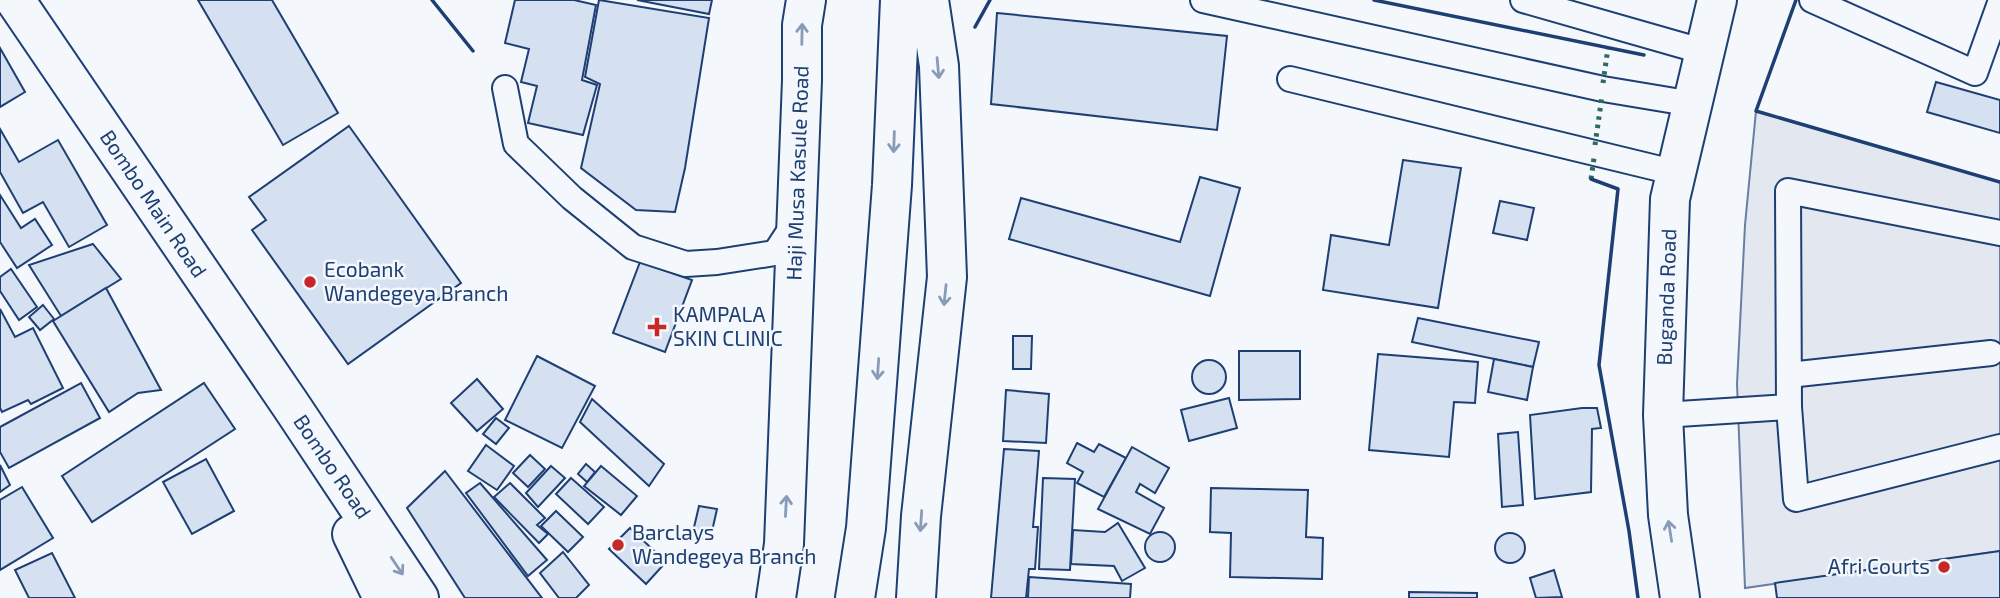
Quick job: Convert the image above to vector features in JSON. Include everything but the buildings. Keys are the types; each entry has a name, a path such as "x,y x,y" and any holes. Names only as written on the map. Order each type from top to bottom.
{"main road":[{"name":"Bombo Main Road","path":"15,0 292,407"},
{"name":"Haji Musa Kasule Road","path":"776,598 784,544 802,25 806,0"},
{"path":"855,598 866,528 892,185 900,0"},
{"path":"916,598 921,516 947,277 939,66 929,0"},
{"name":"Buganda Road","path":"1680,598 1668,515 1663,415 1670,199 1717,0"},
{"name":"Bombo Road","path":"292,407 383,598"},
{"name":"Bombo Road","path":"292,407 419,598"}],"lane":[{"path":"1203,0 1603,89 1693,104"},
{"path":"1523,0 1705,52"},
{"path":"1812,0 1975,73 2000,3"},
{"path":"1290,79 1677,173"},
{"path":"505,88 516,144 572,198 633,247 686,264 775,253 796,221"},
{"path":"2000,233 1788,191 1789,375 1796,499 2000,447"},
{"path":"1789,375 1991,353"},
{"path":"1663,415 1790,407"}],"shaded area":[{"path":"1756,111 2000,182 2000,551 1745,588 1737,384 1745,225"}],"hedge":[{"path":"1603,83 1608,48"},
{"path":"1595,145 1602,96"},
{"path":"1591,179 1594,158"}],"wall":[{"path":"432,0 473,51"},
{"path":"975,27 990,0"},
{"path":"1374,0 1644,55"},
{"path":"1796,0 1756,111 2000,182"},
{"path":"1591,179 1618,189 1599,365 1629,531 1638,598"}],"place":[{"name":"Ecobank Wandegeya Branch","path":"310,282"},
{"name":"KAMPALA SKIN CLINIC","path":"657,327"},
{"name":"Barclays Wandegeya Branch","path":"618,545"},
{"name":"Afri Courts","path":"1944,567"}]}
